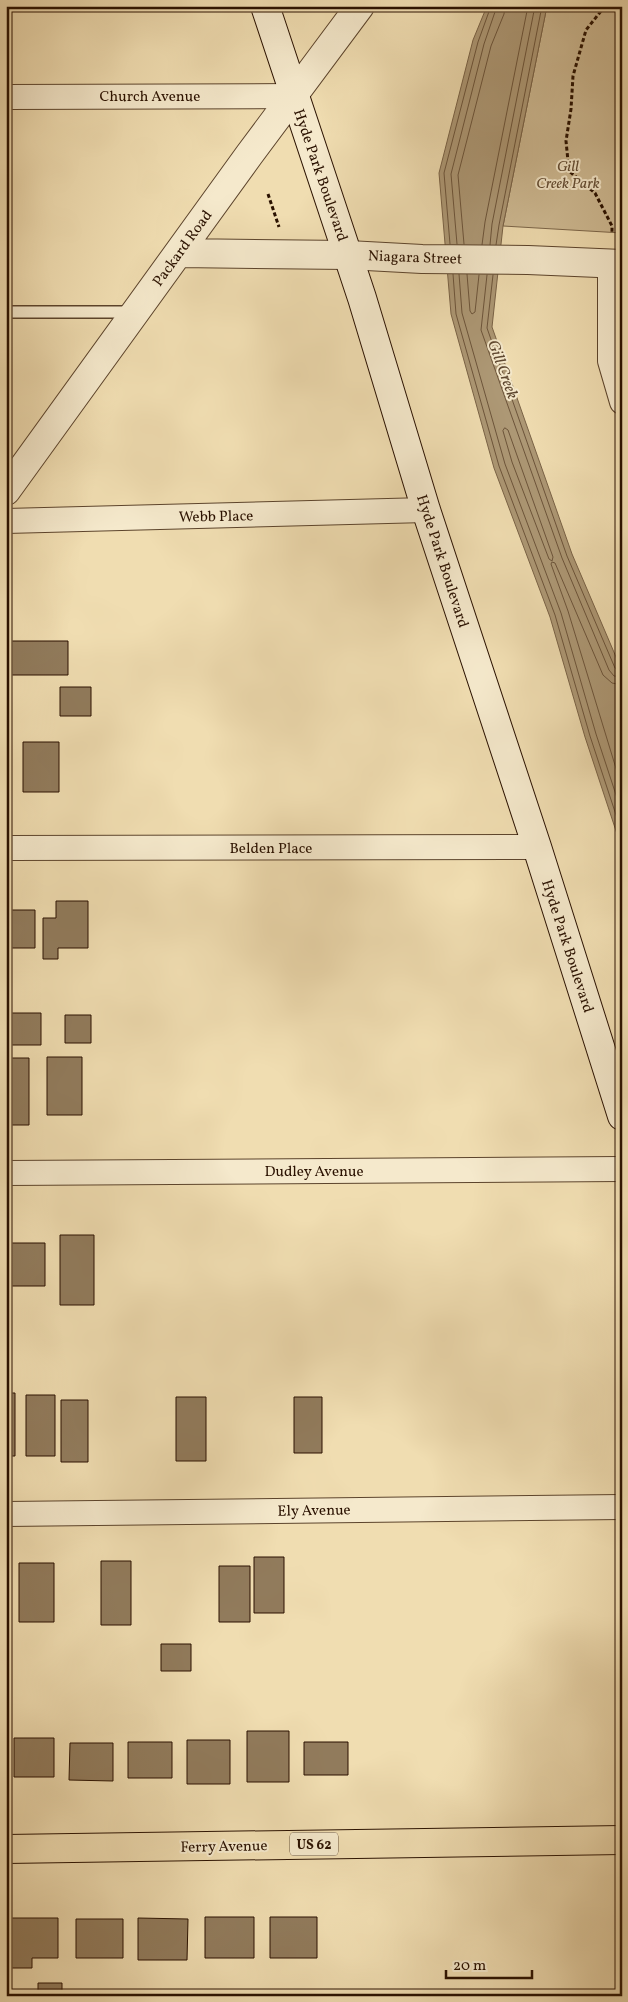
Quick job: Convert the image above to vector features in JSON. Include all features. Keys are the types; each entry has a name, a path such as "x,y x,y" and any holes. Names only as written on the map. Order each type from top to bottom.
{"main road":[{"name":"Hyde Park Boulevard","path":"265,6 293,96 348,255 426,510 622,1116"},
{"name":"Packard Road","path":"6,492 360,6"},
{"name":"Niagara Street","path":"179,253 348,255 422,259 528,260 616,264"},
{"name":"Ferry Avenue","path":"6,1849 622,1840"}],"street":[{"name":"Church Avenue","path":"6,96 293,96"},
{"path":"616,264 610,361 622,402"},
{"name":"Webb Place","path":"6,521 426,510"},
{"name":"Belden Place","path":"6,848 536,847"},
{"name":"Dudley Avenue","path":"6,1173 622,1169"},
{"name":"Ely Avenue","path":"6,1514 622,1507"}],"lane":[{"path":"6,312 136,312"}],"path":[{"path":"605,6 586,30 574,76 566,141 569,171 595,193 612,226 612,233"},
{"path":"268,194 280,230"}],"green space":[{"name":"Gill Creek Park","path":"547,6 622,6 622,233 503,226"}],"water":[{"name":"Gill Creek","path":"487,6 547,6 503,226 492,327 572,554 622,671 622,849 585,737 550,617 494,468 451,314 439,173 473,40"}],"building":[{"path":"6,641 68,641 68,675 6,675"},
{"path":"60,687 91,687 91,716 60,716"},
{"path":"23,742 59,742 59,792 23,792"},
{"path":"56,901 88,901 88,948 58,948 58,959 43,959 43,918 56,918"},
{"path":"6,910 35,910 35,948 6,948"},
{"path":"6,1013 41,1013 41,1045 6,1045"},
{"path":"65,1015 91,1015 91,1043 65,1043"},
{"path":"47,1057 82,1057 82,1115 47,1115"},
{"path":"6,1058 29,1058 29,1125 6,1125"},
{"path":"60,1235 94,1235 94,1305 60,1305"},
{"path":"6,1243 45,1243 45,1286 6,1286"},
{"path":"6,1393 15,1393 15,1456 6,1456"},
{"path":"26,1395 55,1395 55,1456 26,1456"},
{"path":"176,1397 206,1397 206,1461 176,1461"},
{"path":"294,1397 322,1397 322,1453 294,1453"},
{"path":"61,1400 88,1400 88,1462 61,1462"},
{"path":"7,1555 7,1611 6,1611"},
{"path":"254,1557 284,1557 284,1613 254,1613"},
{"path":"101,1561 131,1561 131,1625 101,1625"},
{"path":"19,1563 54,1563 54,1622 19,1622"},
{"path":"219,1566 250,1566 250,1622 219,1622"},
{"path":"161,1644 191,1644 191,1671 161,1671"},
{"path":"247,1731 289,1731 289,1782 247,1782"},
{"path":"14,1738 54,1738 54,1777 14,1777"},
{"path":"187,1740 230,1740 230,1784 187,1784"},
{"path":"128,1742 172,1742 172,1778 128,1778"},
{"path":"304,1742 348,1742 348,1775 304,1775"},
{"path":"70,1743 113,1743 113,1781 69,1780"},
{"path":"205,1917 254,1917 254,1958 205,1958"},
{"path":"270,1917 317,1917 317,1958 270,1958"},
{"path":"9,1918 58,1918 58,1958 32,1958 32,1968 9,1968"},
{"path":"138,1918 188,1919 187,1960 138,1960"},
{"path":"76,1919 123,1919 123,1958 76,1958"},
{"path":"38,1983 62,1983 62,1996 38,1996"}]}
